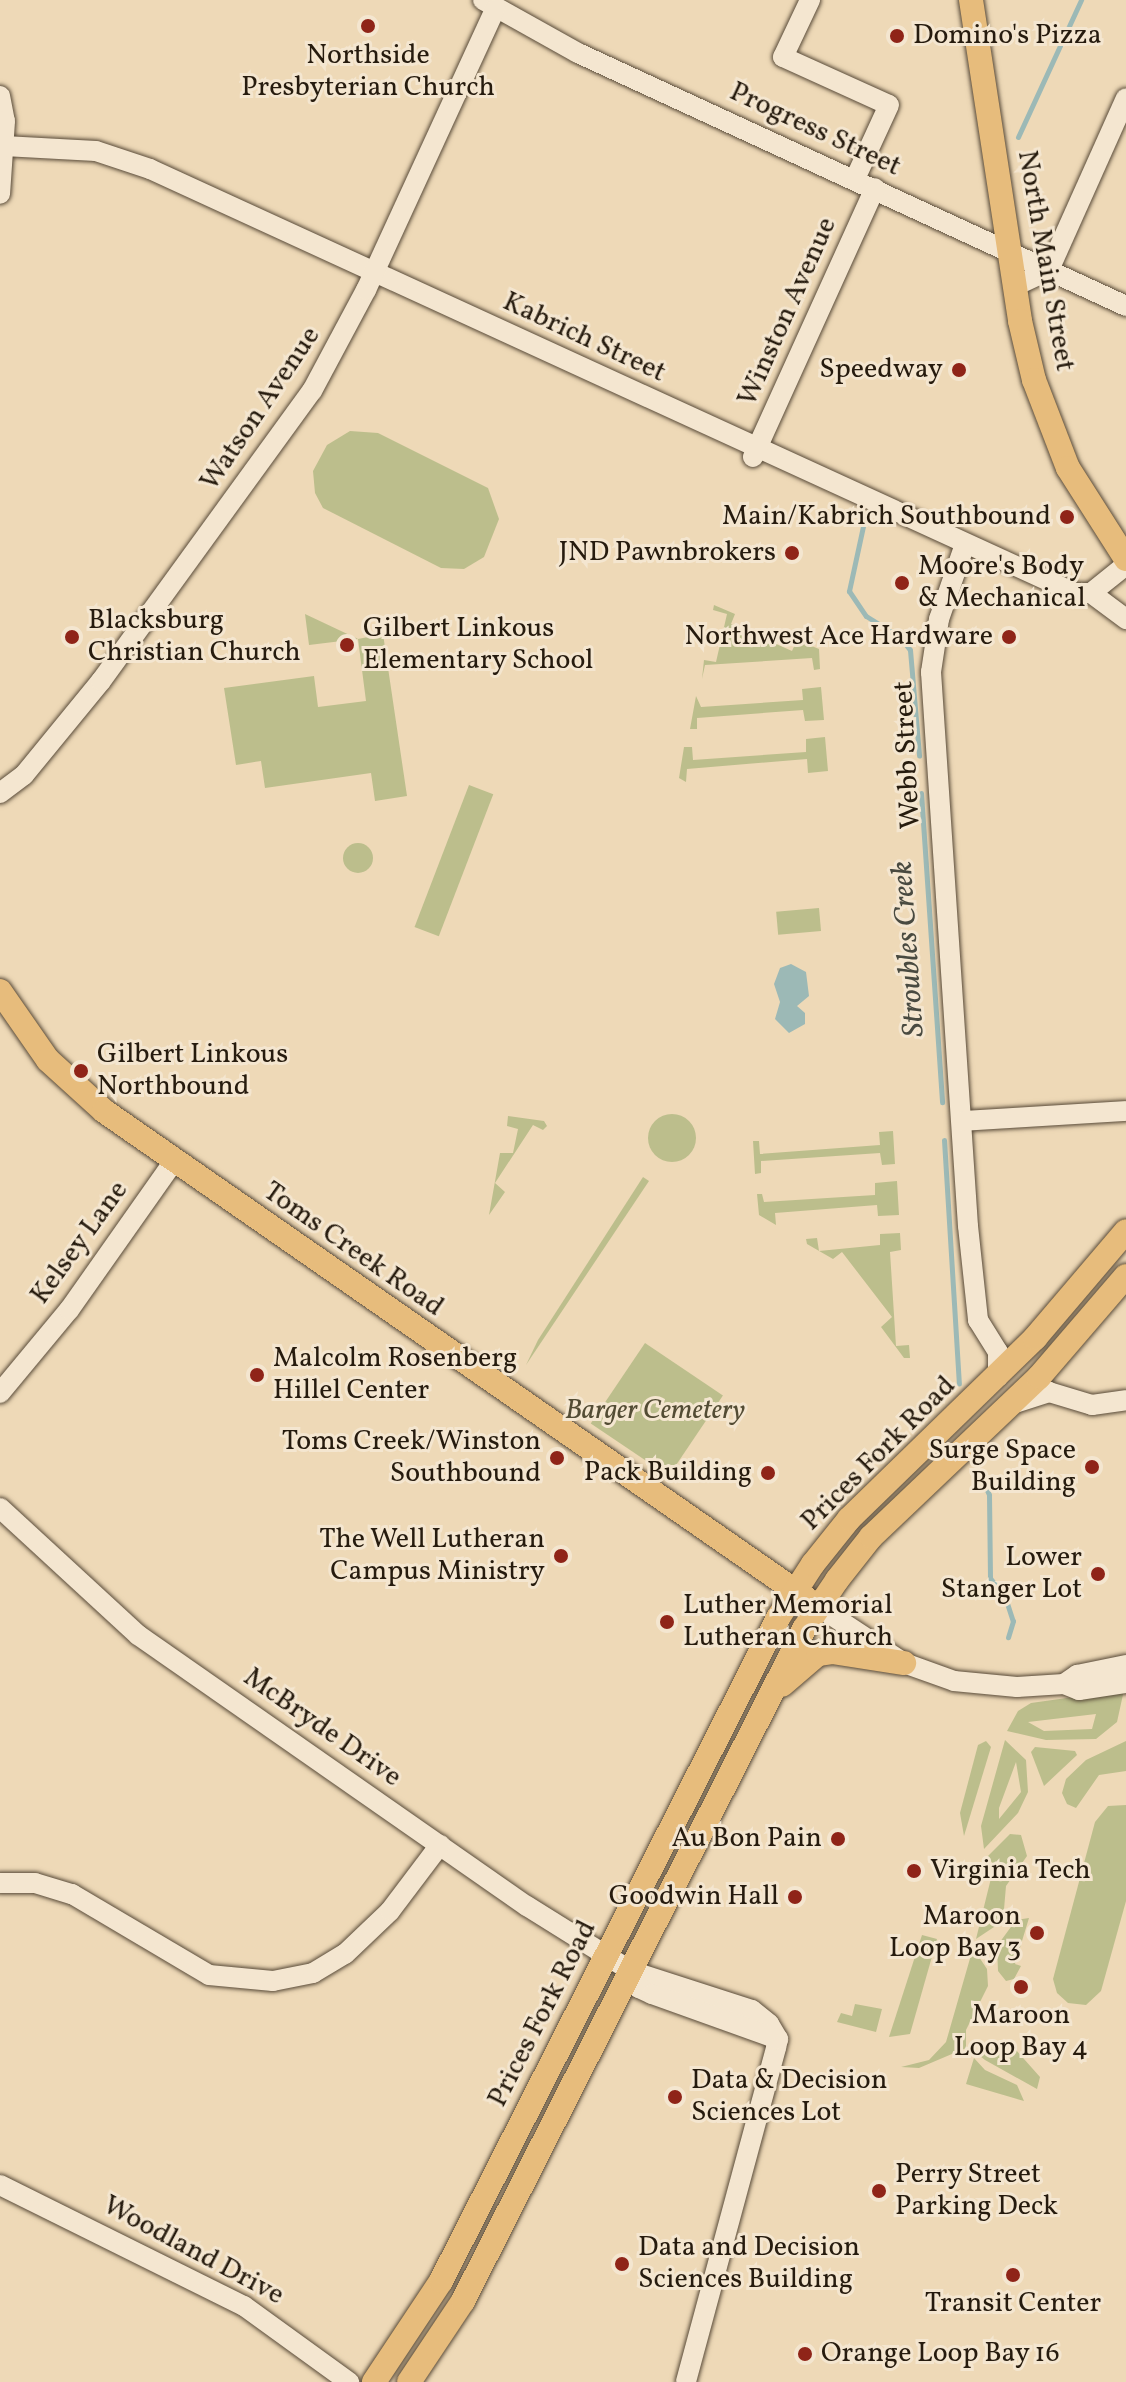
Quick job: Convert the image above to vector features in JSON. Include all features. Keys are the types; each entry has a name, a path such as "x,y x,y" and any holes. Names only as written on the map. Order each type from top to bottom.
{"main road":[{"name":"North Main Street","path":"971,0 1015,286 1046,415 1080,489 1126,559"},
{"name":"Toms Creek Road","path":"4,1007 73,1085 174,1161 819,1607"},
{"name":"Prices Fork Road","path":"374,2382 441,2281 795,1592 849,1519 998,1377 1126,1231"},
{"name":"Prices Fork Road","path":"409,2382 463,2301 819,1607 871,1537 1006,1410 1067,1346 1126,1276"},
{"path":"770,1699 818,1654 849,1653 904,1663"}],"street":[{"path":"810,0 783,57 889,105 855,179"},
{"name":"Progress Street","path":"489,5 578,53 1126,306"},
{"name":"Watson Avenue","path":"0,793 24,775 66,726 289,425 336,351 374,272 489,5"},
{"path":"0,96 4,146 0,194"},
{"path":"1015,286 1049,270 1126,98"},
{"name":"Kabrich Street","path":"4,146 66,146 119,157 374,272 755,454 1075,593 1091,593"},
{"name":"Winston Avenue","path":"755,454 875,188"},
{"name":"Webb Street","path":"965,544 939,619 931,672 978,1320 995,1344 998,1377"},
{"path":"1126,565 1091,593 1126,619"},
{"path":"962,1121 1126,1111"},
{"name":"Kelsey Lane","path":"0,1393 69,1310 174,1161"},
{"path":"995,1344 1012,1346 1035,1338"},
{"path":"1059,1394 1059,1368 1067,1346"},
{"path":"1006,1410 1026,1396 1059,1394 1092,1405 1126,1400"},
{"name":"McBryde Drive","path":"0,1508 8,1528 138,1635 440,1845 631,1971 752,2010 778,2039 686,2382"},
{"path":"819,1607 904,1663 954,1681 1017,1687 1064,1684 1079,1690 1126,1683"},
{"path":"1064,1684 1077,1675 1126,1665"},
{"path":"0,1883 31,1882 72,1894 209,1975 273,1981 313,1973 345,1954 390,1911 440,1845"},
{"name":"Woodland Drive","path":"0,2185 244,2306 349,2382"}],"green space":[{"path":"350,431 378,433 488,488 499,519 484,557 464,569 441,568 323,508 315,493 313,471 327,445"},
{"path":"714,605 735,614 731,624 792,651 797,640 819,649 820,669 814,670 812,658 705,665 702,679 704,660 716,662 727,614 713,610"},
{"path":"305,614 358,639 309,645"},
{"path":"383,634 407,796 375,801 371,773 265,788 261,761 236,765 224,688 314,676 318,707 366,701 358,639"},
{"path":"821,687 824,720 805,721 803,710 697,718 697,729 690,729 696,696 701,707 803,700 802,689"},
{"path":"825,737 828,771 808,773 807,759 687,769 686,782 679,778 684,747 692,747 693,760 806,752 806,739"},
{"path":"469,785 493,794 439,936 415,927"},
{"path":"358,843 369,847 373,858 369,869 358,873 347,869 343,858 347,847"},
{"path":"819,908 821,931 778,935 776,912"},
{"path":"672,1114 689,1121 696,1138 689,1155 672,1162 655,1155 648,1138 655,1121"},
{"path":"508,1116 544,1121 547,1126 543,1130 533,1125 495,1183 505,1192 489,1215 500,1153 513,1153 518,1129 507,1126"},
{"path":"893,1131 895,1164 882,1165 880,1153 761,1161 761,1173 755,1174 753,1141 759,1141 760,1154 880,1145 879,1132"},
{"path":"643,1177 649,1181 526,1365 538,1340"},
{"path":"897,1181 899,1215 878,1216 877,1205 775,1213 776,1225 759,1215 757,1194 762,1194 764,1202 875,1195 875,1183"},
{"path":"900,1233 901,1250 890,1252 896,1346 909,1345 910,1358 904,1358 881,1327 892,1317 842,1252 833,1259 819,1251 880,1245 880,1234"},
{"path":"817,1238 819,1251 807,1244 806,1239"},
{"name":"Barger Cemetery","path":"645,1343 723,1396 669,1476 591,1423"},
{"path":"1124,1690 1117,1722 1096,1739 1046,1740 1007,1731 1018,1711 1031,1703","holes":["1096,1714 1092,1729 1044,1731 1028,1722"]},
{"path":"1005,1740 1026,1760 1028,1792 1018,1813 984,1849 981,1826","holes":["1016,1762 1021,1792 999,1819 999,1808"]},
{"path":"986,1741 991,1747 964,1836 960,1813 978,1745"},
{"path":"1126,1741 1126,1771 1099,1775 1076,1808 1067,1804 1062,1793 1066,1779 1086,1760"},
{"path":"1035,1747 1075,1751 1077,1755 1044,1786 1031,1752"},
{"path":"1126,1805 1126,1901 1101,1991 1086,2005 1068,2003 1057,1993 1053,1979 1095,1822 1108,1806"},
{"path":"1010,1834 1021,1835 1027,1856 1006,1886 1003,1921 976,1939 994,1866 988,1856"},
{"path":"1029,1918 1015,1964 1021,1966 1014,1979 1006,1981 998,1971 997,1946 1016,1920"},
{"path":"922,1935 937,1939 910,2034 889,2037"},
{"path":"973,1948 987,1969 988,1986 966,2030 966,2048 919,2068 901,2067 929,2060 946,2042"},
{"path":"855,2004 882,2009 876,2032 837,2022 841,2013 852,2016"},
{"path":"990,2048 1003,2055 1015,2049 1040,2077 1037,2089 980,2056"},
{"path":"974,2058 985,2070 1017,2085 1024,2101 966,2084"}],"water":[{"path":"791,964 806,972 809,996 797,1006 805,1013 805,1024 789,1033 775,1019 780,1002 774,984 780,968"}],"waterway":[{"name":"Stroubles Creek","path":"1018,137 1081,0"},
{"name":"Stroubles Creek","path":"865,517 849,591 866,616 900,637 910,650 919,756"},
{"name":"Stroubles Creek","path":"921,793 942,1102"},
{"name":"Stroubles Creek","path":"944,1140 959,1384"},
{"name":"Stroubles Creek","path":"978,1471 989,1495 990,1578 1005,1597 1013,1621 1008,1637"}],"place":[{"name":"Northside Presbyterian Church","path":"368,26"},
{"name":"Domino's Pizza","path":"897,36"},
{"name":"Speedway","path":"959,370"},
{"name":"Main/Kabrich Southbound","path":"1067,517"},
{"name":"JND Pawnbrokers","path":"792,553"},
{"name":"Moore's Body & Mechanical","path":"902,583"},
{"name":"Blacksburg Christian Church","path":"72,637"},
{"name":"Northwest Ace Hardware","path":"1009,637"},
{"name":"Gilbert Linkous Elementary School","path":"347,645"},
{"name":"Gilbert Linkous Northbound","path":"81,1071"},
{"name":"Malcolm Rosenberg Hillel Center","path":"257,1375"},
{"name":"Toms Creek/Winston Southbound","path":"557,1458"},
{"name":"Surge Space Building","path":"1092,1467"},
{"name":"Pack Building","path":"768,1473"},
{"name":"The Well Lutheran Campus Ministry","path":"561,1556"},
{"name":"Lower Stanger Lot","path":"1098,1574"},
{"name":"Luther Memorial Lutheran Church","path":"667,1622"},
{"name":"Au Bon Pain","path":"838,1839"},
{"name":"Virginia Tech","path":"914,1871"},
{"name":"Goodwin Hall","path":"795,1897"},
{"name":"Maroon Loop Bay 3","path":"1037,1933"},
{"name":"Maroon Loop Bay 4","path":"1021,1987"},
{"name":"Data & Decision Sciences Lot","path":"675,2097"},
{"name":"Perry Street Parking Deck","path":"879,2191"},
{"name":"Data and Decision Sciences Building","path":"622,2264"},
{"name":"Transit Center","path":"1013,2275"},
{"name":"Orange Loop Bay 16","path":"805,2354"}]}
